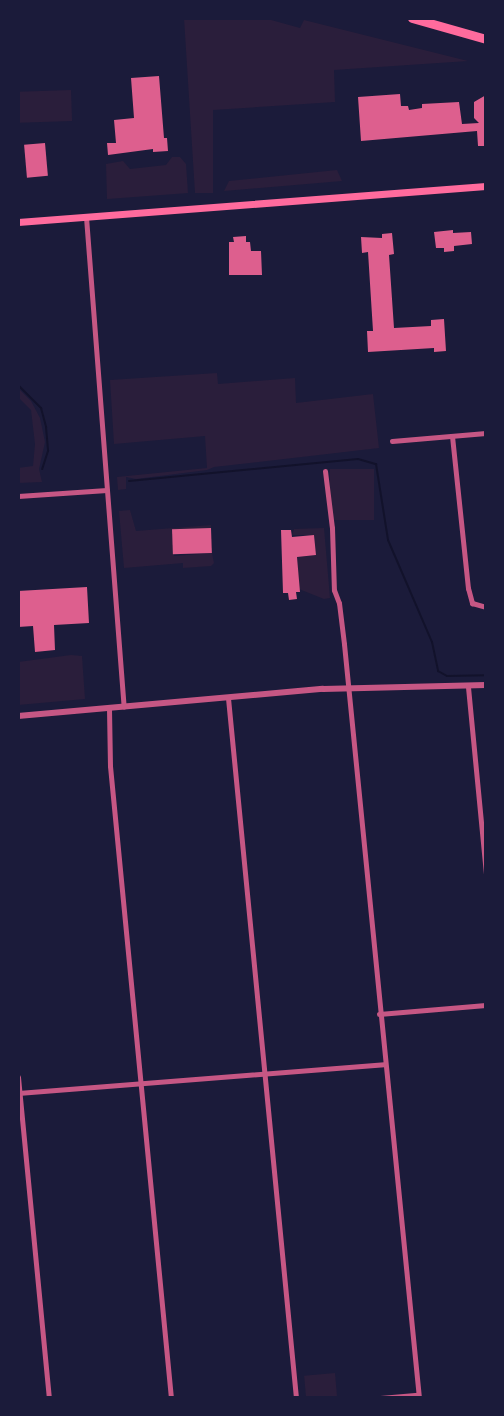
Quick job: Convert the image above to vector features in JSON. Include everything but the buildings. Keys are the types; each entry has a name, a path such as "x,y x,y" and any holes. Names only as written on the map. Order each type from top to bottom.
{"highway":[{"path":"412,18 486,39"}],"main road":[{"path":"18,222 486,186"}],"street":[{"path":"86,217 124,707"},
{"path":"392,441 486,433"},
{"path":"452,435 470,599 475,604 486,607"},
{"path":"325,471 332,528 334,590 339,603 348,688 419,1396 380,1398"},
{"path":"18,496 107,490"},
{"path":"18,716 348,688 486,686"},
{"path":"468,687 486,875"},
{"path":"228,698 296,1398"},
{"path":"109,709 109,761 171,1398"},
{"path":"379,1014 486,1005"},
{"path":"19,1092 384,1064"},
{"path":"18,1077 49,1398"}],"shaded area":[{"path":"184,18 264,18 300,28 304,20 468,61 334,70 335,102 213,110 213,193 195,193"},
{"path":"71,90 72,121 19,123 18,92"},
{"path":"172,157 180,157 186,164 188,193 107,199 106,164 123,161 130,169 166,165"},
{"path":"337,170 342,181 224,191 229,181"},
{"path":"217,373 218,384 295,378 296,403 373,394 379,448 214,467 207,470 136,479 126,477 126,489 118,490 117,477 207,468 205,436 114,444 110,380"},
{"path":"18,388 31,401 40,418 45,442 39,469 42,482 18,483 18,468 33,466 35,444 31,410 18,397"},
{"path":"330,469 374,469 374,520 330,520"},
{"path":"130,510 136,531 211,525 211,528 172,530 174,556 212,553 214,563 211,566 183,568 183,563 124,568 119,511"},
{"path":"324,528 330,598 324,599 299,589 297,557 316,555 314,535 292,535 294,529"},
{"path":"71,655 82,656 85,699 18,705 18,662"},
{"path":"335,1373 337,1396 306,1398 304,1376"}],"waterway":[{"path":"18,385 41,408 46,427 48,451 42,469"},
{"path":"129,481 358,459 376,464 388,540 432,642 438,671 447,676 486,675"}]}
